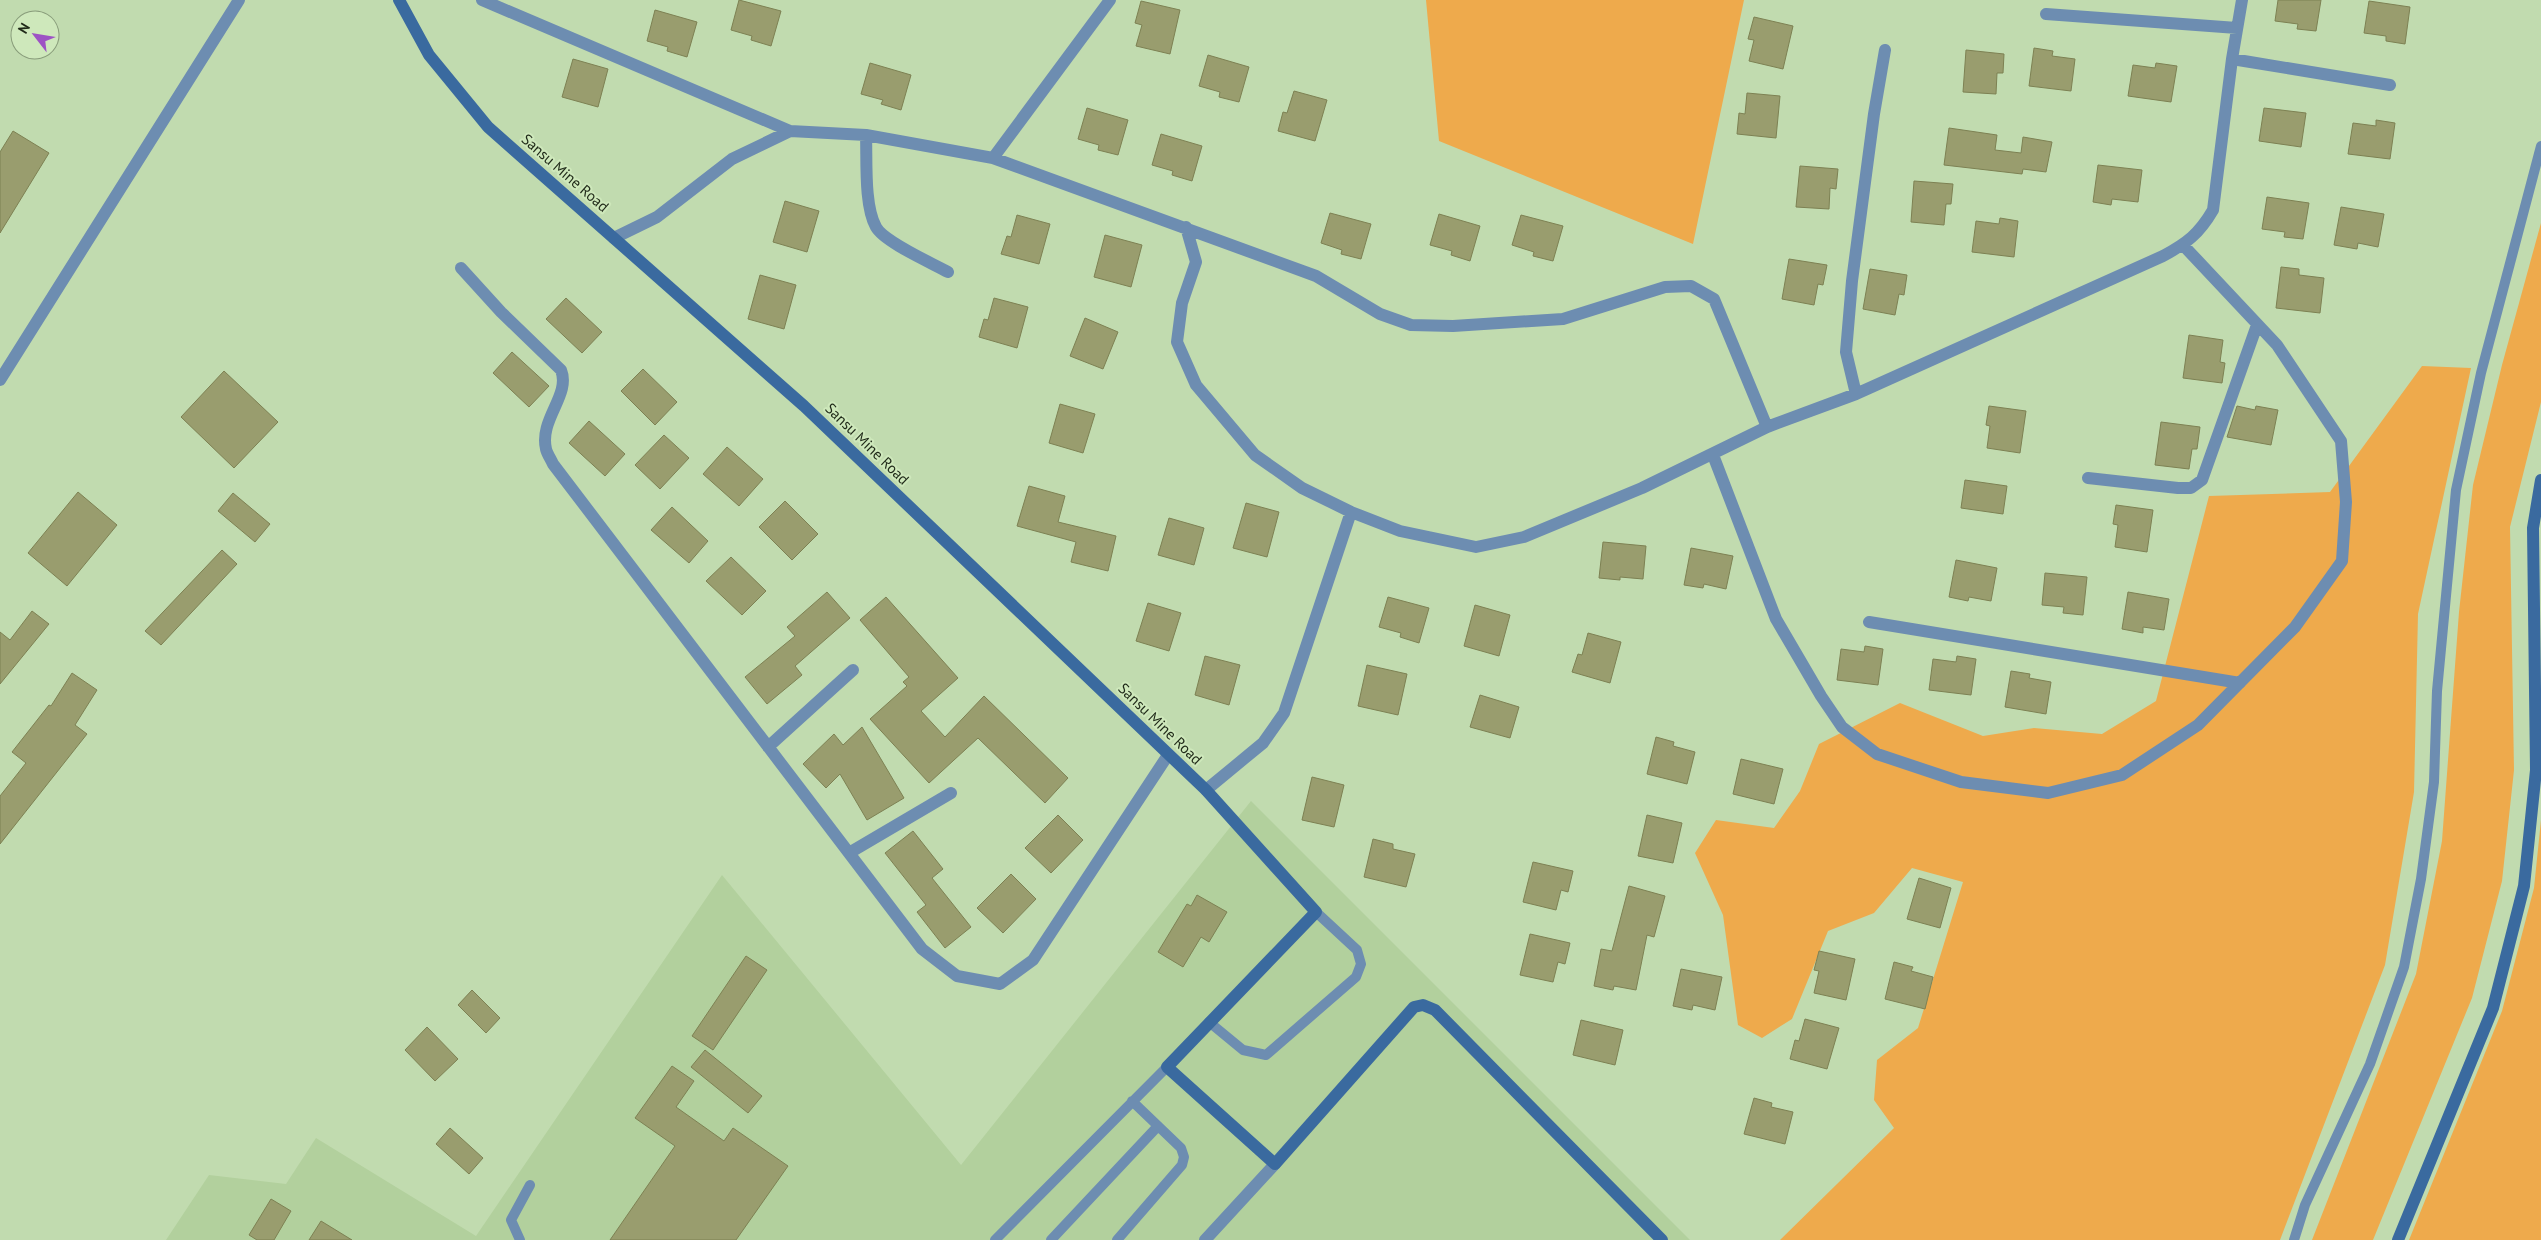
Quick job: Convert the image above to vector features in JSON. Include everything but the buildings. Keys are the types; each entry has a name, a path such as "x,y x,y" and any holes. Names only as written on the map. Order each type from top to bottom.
{"street":[{"path":"0,380 239,0"},
{"name":"Sansu Mine Road","path":"400,0 429,55 488,128 804,406 1206,790 1316,912"},
{"path":"482,0 790,131 866,135 993,158 1316,276 1380,314 1411,325 1453,326 1562,319 1665,287 1691,286 1714,298 1767,427"},
{"path":"993,158 1110,0"},
{"path":"1186,227 1196,262 1182,303 1177,342 1196,385 1255,455 1302,488 1351,512 1400,531 1476,547 1524,537 1642,488 1767,427 1856,394 2163,256 2183,245 2201,230 2213,210 2232,59 2242,0"},
{"path":"2046,14 2237,28"},
{"path":"1856,394 1846,352 1852,281 1874,114 1885,50"},
{"path":"2232,59 2390,85"},
{"path":"614,238 657,217 732,159 790,131"},
{"path":"866,135 870,204 876,228 892,242 948,272"},
{"path":"1713,455 1776,619 1821,696 1842,727 1877,754 1961,782 2048,793 2122,775 2198,725 2295,627 2342,562 2346,502 2341,441 2278,345 2183,245"},
{"path":"461,268 501,312 561,370 565,380 562,392 551,412 546,432 546,449 553,464 922,949 957,976 1000,984 1033,960 1168,755"},
{"path":"2088,478 2178,488 2192,488 2202,480 2257,325"},
{"path":"2398,1240 2492,1008 2524,886 2536,770 2533,528 2541,480"},
{"path":"1206,790 1263,743 1284,713 1351,512"},
{"path":"1869,622 2240,683"},
{"path":"768,747 853,670"},
{"path":"849,853 951,793"},
{"path":"1275,1164 1167,1067 1316,912"},
{"path":"1205,1240 1414,1007 1423,1005 1434,1010 1662,1240"}],"lane":[{"path":"2294,1240 2305,1205 2370,1064 2404,966 2421,879 2434,782 2437,690 2456,490 2481,373 2541,146"},
{"path":"1209,1022 1243,1050 1266,1055 1356,977 1361,964 1357,950 1316,912"},
{"path":"999,1239 1167,1067"},
{"path":"1117,1240 1182,1165 1184,1157 1181,1148 1132,1101"},
{"path":"1051,1240 1158,1126"},
{"path":"520,1240 511,1220 530,1185"}],"shaded area":[{"path":"1426,0 1744,0 1693,244 1439,141"},
{"path":"2541,223 2541,402 2510,527 2514,770 2502,881 2472,998 2373,1240 2312,1240 2416,974 2442,841 2459,612 2473,485 2502,365"},
{"path":"2422,366 2471,368 2418,614 2414,792 2385,965 2280,1240 1780,1240 1894,1128 1874,1100 1877,1060 1918,1028 1963,882 1912,868 1874,913 1828,931 1792,1019 1762,1038 1738,1025 1723,915 1695,853 1716,820 1774,828 1800,791 1819,744 1900,703 1983,736 2034,728 2102,734 2156,701 2209,496 2330,492"},
{"path":"1251,801 1690,1240 166,1240 209,1175 286,1184 316,1138 476,1236 722,875 961,1165"},
{"path":"2541,820 2541,1240 2409,1240 2502,1011 2534,888"}]}
